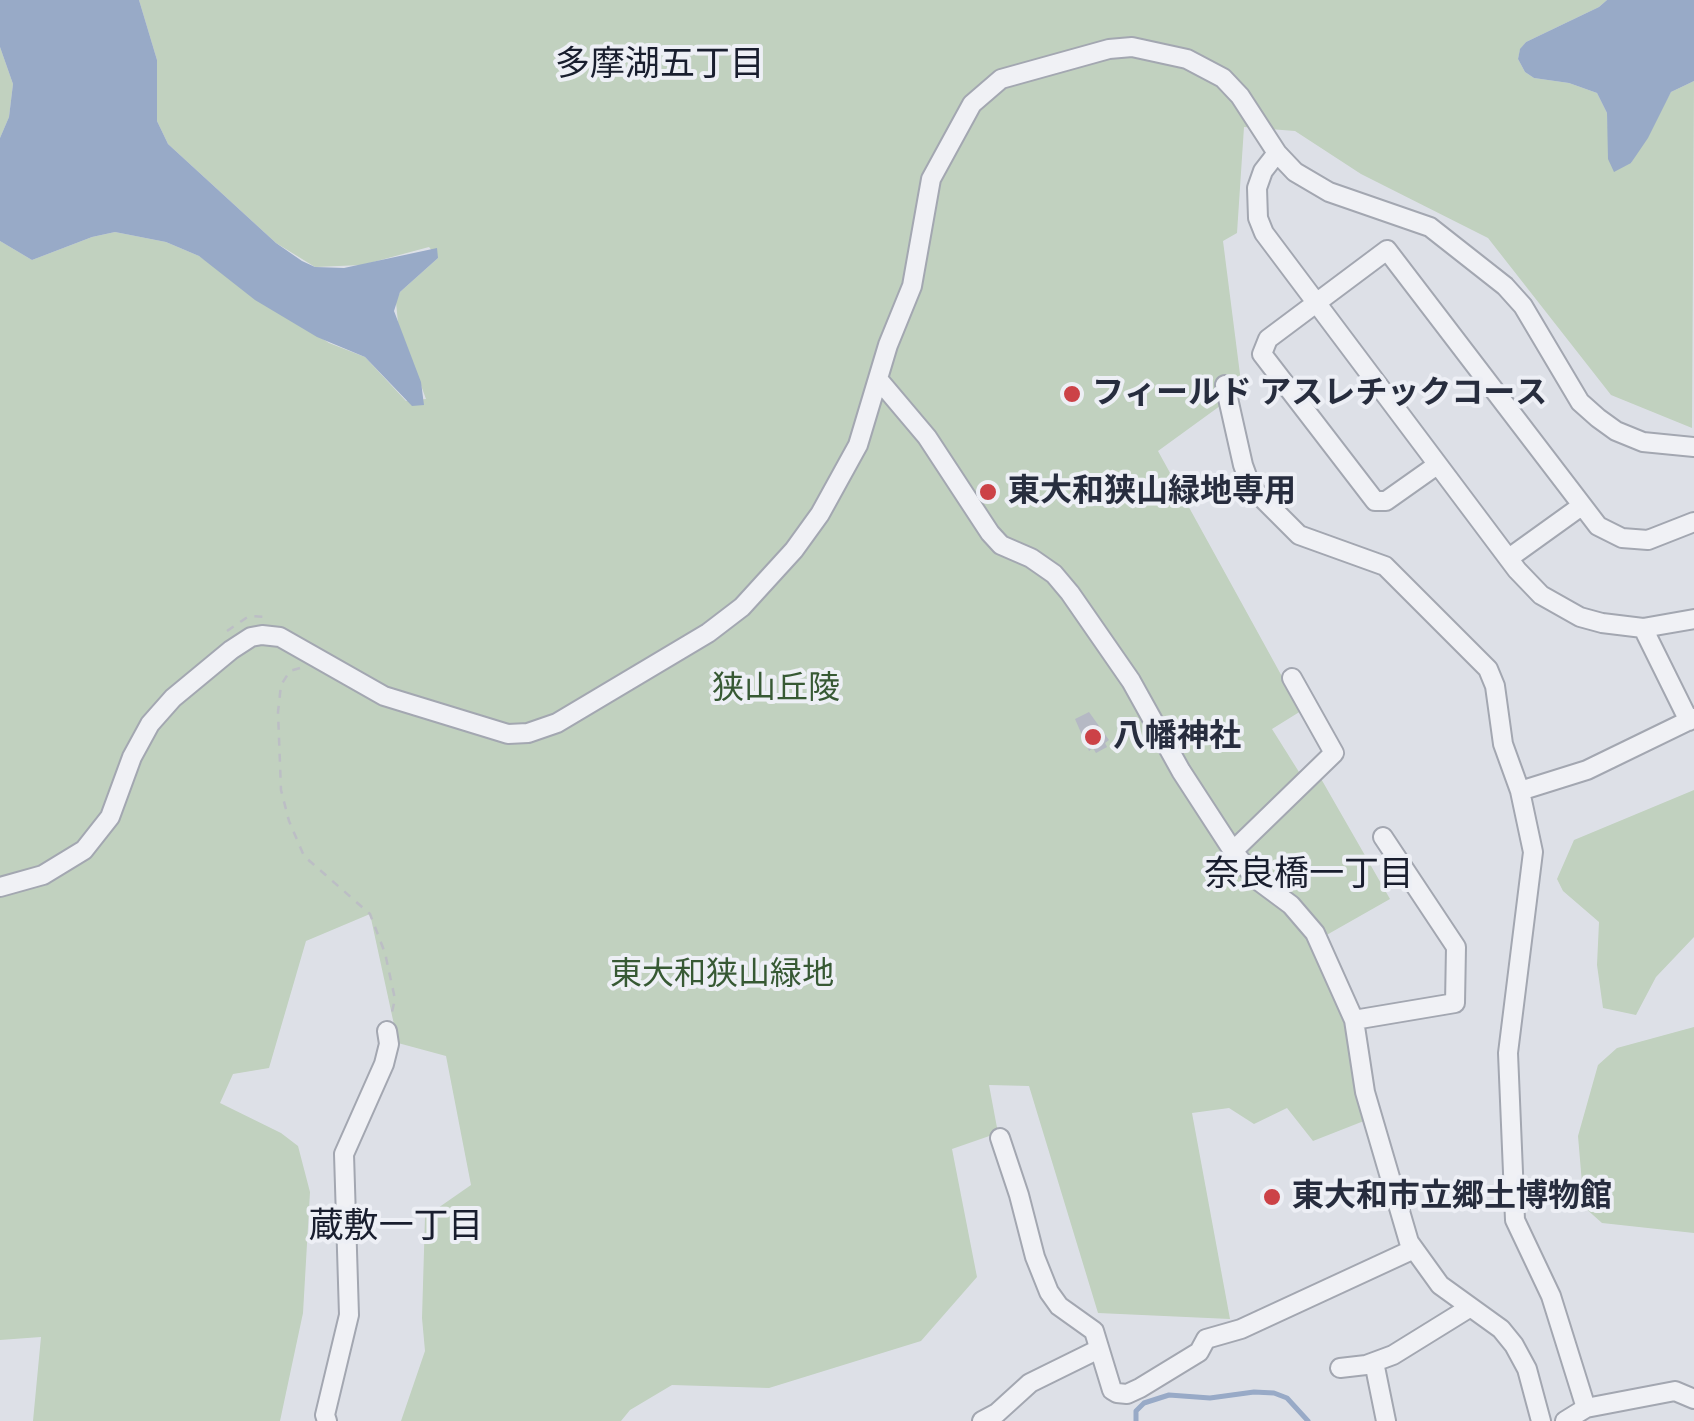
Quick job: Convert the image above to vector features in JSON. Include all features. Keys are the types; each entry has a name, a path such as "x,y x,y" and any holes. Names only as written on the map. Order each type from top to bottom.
{"street":[{"path":"0,888 42,875 84,850 110,817 132,756 150,724 173,698 231,650 262,634 280,637 384,696 508,734 528,733 557,723 633,679 742,608 820,514 858,445 912,286 932,179 972,104 1001,79 1121,47 1187,58 1208,68 1232,87 1295,172 1329,192 1430,227 1515,296 1580,402 1616,431 1643,442 1694,447"},
{"path":"1278,153 1263,171 1257,188 1258,218 1264,233 1508,558 1541,595 1562,608 1602,623 1643,628 1694,619"},
{"path":"1437,465 1386,501 1375,501 1262,354 1268,339 1387,250 1598,526 1634,540 1666,535 1694,522"},
{"path":"878,378 926,437 990,534 1001,545 1054,574 1070,592 1131,681 1181,771 1233,851 1256,879 1292,905 1315,933 1354,1020 1365,1092 1410,1242 1440,1285 1501,1329 1514,1345 1527,1368 1541,1421"},
{"path":"1225,385 1251,486 1299,535 1385,566 1488,670 1494,686 1503,744 1520,791 1533,852 1508,1052 1515,1220 1551,1296 1586,1408"},
{"path":"1508,558 1580,507"},
{"path":"1520,791 1588,770 1692,720 1643,628"},
{"path":"1233,851 1334,754 1292,678"},
{"path":"1354,1020 1455,1003 1456,946 1383,837"},
{"path":"327,1421 325,1414 350,1315 344,1154 384,1064 390,1044 387,1031"},
{"path":"1000,1138 1049,1292 1059,1306 1094,1331 1112,1390 1127,1394 1199,1352 1206,1339 1241,1330 1414,1249"},
{"path":"1340,1368 1393,1354 1469,1308"},
{"path":"982,1421 1006,1415 1030,1383 1099,1349"},
{"path":"1374,1362 1386,1421"},
{"path":"1565,1421 1586,1408 1676,1391 1694,1399"}],"path":[{"path":"312,673 299,668 290,671 281,685 281,790 304,856 370,914 395,999 387,1031"}],"green space":[{"name":"狭山丘陵","path":"139,0 1607,0 1526,42 1518,59 1525,72 1534,78 1569,83 1597,93 1607,113 1608,128 1631,163 1671,92 1694,81 1692,428 1611,395 1488,238 1361,174 1295,131 1244,127 1237,233 1223,241 1242,390 1158,451 1301,711 1272,729 1299,772 1312,763 1390,899 1316,941 1347,1005 1369,1119 1313,1141 1287,1108 1254,1124 1229,1108 1192,1113 1230,1319 1098,1313 1029,1086 989,1085 998,1133 952,1149 977,1277 921,1341 769,1388 672,1385 630,1410 621,1421 401,1421 425,1351 425,1217 471,1185 446,1056 398,1043 370,914 306,941 269,1068 233,1074 220,1103 281,1133 298,1146 310,1192 303,1313 280,1421 33,1421 41,1337 0,1340 0,241 32,260 115,232 166,242 199,256 329,343 365,357 406,401 426,399 398,323 396,302 400,292 438,258 429,247 362,265 315,267 276,243 168,144 157,121 157,60"},
{"path":"0,47 13,84 9,117 0,138"},
{"path":"1694,790 1694,937 1656,977 1636,1015 1603,1008 1597,965 1599,922 1563,891 1557,879 1574,840"},
{"path":"1694,1027 1694,1233 1602,1223 1584,1207 1578,1136 1598,1065 1617,1048"}],"water":[{"path":"0,0 139,0 157,60 157,121 168,144 276,243 302,261 315,267 344,268 437,248 438,258 400,292 394,311 421,382 424,405 412,406 365,357 317,337 255,300 199,256 166,242 115,232 32,260 0,241 0,138 9,117 13,84 0,47"},
{"path":"1607,0 1694,0 1694,81 1671,92 1631,163 1614,172 1608,159 1607,113 1597,93 1569,83 1534,78 1525,72 1518,59 1526,42"}],"building":[{"path":"1089,712 1109,740 1105,743 1107,747 1096,753 1093,748 1089,751 1075,719"}],"waterway":[{"path":"1136,1421 1136,1411 1144,1403 1169,1395 1210,1398 1254,1392 1287,1398 1308,1421"}],"place":[{"name":"フィールド アスレチックコース","path":"1072,394"},
{"name":"東大和狭山緑地専用","path":"988,492"},
{"name":"八幡神社","path":"1093,737"},
{"name":"東大和市立郷土博物館","path":"1272,1197"}],"district":[{"name":"多摩湖五丁目","path":"660,65"},
{"name":"奈良橋一丁目","path":"1309,875"},
{"name":"蔵敷一丁目","path":"396,1227"}],"park label":[{"name":"東大和狭山緑地","path":"722,975"}]}
